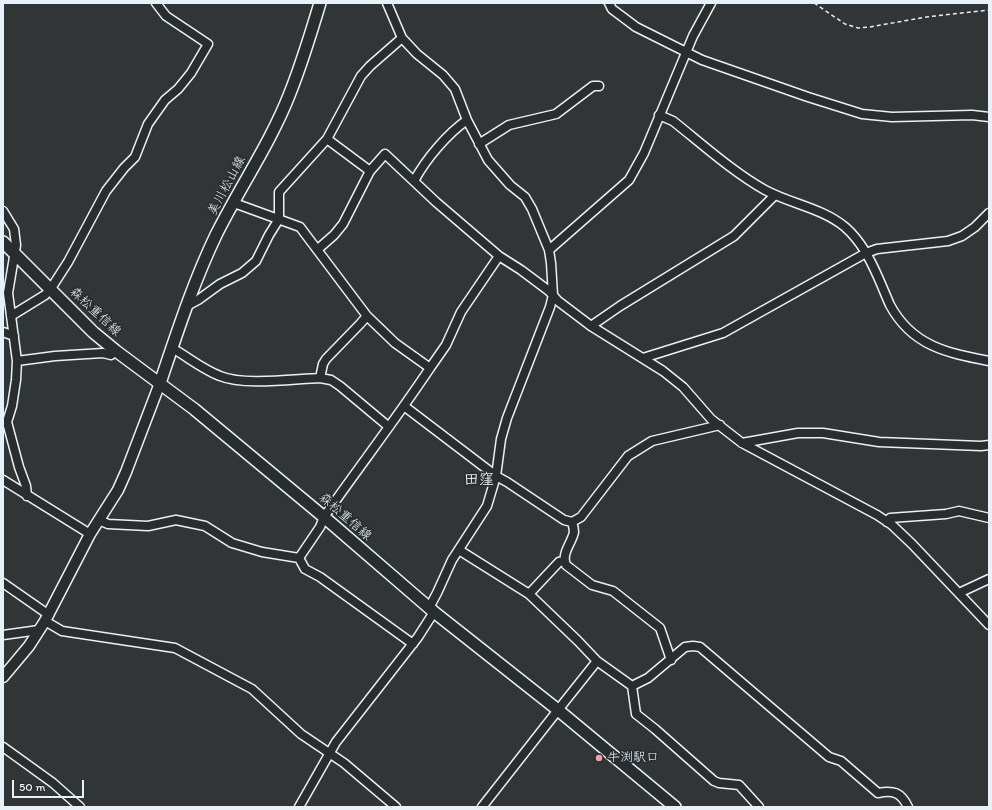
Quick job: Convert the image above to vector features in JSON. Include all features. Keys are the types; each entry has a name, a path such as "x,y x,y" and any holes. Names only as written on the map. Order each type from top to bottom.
{"main road":[{"name":"美川松山線","path":"160,383 185,307 216,235 274,128 290,93 320,3"},
{"name":"森松重信線","path":"3,242 93,332 194,409 324,517 431,610 558,710 675,807"}],"street":[{"path":"11,316 45,296 50,290 68,262 106,191 124,168 135,157 148,124 165,100 178,89 191,73 208,44 166,16 156,3"},
{"path":"299,807 336,742 413,644 431,610 452,560 487,506 496,476 500,439 550,307 553,295 552,270 549,250 532,209 525,197 498,172 488,160 467,120 455,89 450,82 417,54 402,38 387,3"},
{"path":"609,3 612,9 636,27 702,60 862,114 892,117 972,115 989,117"},
{"path":"549,250 629,180 644,153 692,36 711,3"},
{"path":"185,307 198,300 220,284 242,273 256,260 279,219 279,192 327,139 361,76 370,66 402,38"},
{"path":"479,144 509,125 556,114 593,86 599,86"},
{"path":"659,115 673,121 754,184 775,195 831,218 856,238 866,253 891,306 902,323 918,337 935,348 955,355 989,361"},
{"path":"414,181 422,166 458,126 467,120"},
{"path":"327,139 370,171"},
{"path":"318,249 334,235 343,224 370,171 385,154 436,202 499,256 521,270 591,326 663,371 683,387 711,418 742,443 877,515 887,522 912,544 989,625"},
{"path":"591,326 620,306 734,236 775,195"},
{"path":"234,203 300,227 367,316 395,343 430,368"},
{"path":"3,211 14,229 16,245 8,293 18,361 12,406 7,422 19,467 26,486 27,496"},
{"path":"643,358 723,333 866,253 877,249 948,241 962,236 975,227 989,213"},
{"path":"299,558 320,527 324,517 404,406 446,344 460,312 499,256"},
{"path":"320,378 326,358 367,316"},
{"path":"3,332 14,336"},
{"path":"172,348 198,365 220,376 228,378 243,381 320,378 331,380 389,427"},
{"path":"18,361 55,356 103,353 111,355 116,351"},
{"path":"3,677 29,646 47,618 90,534 118,490 160,383"},
{"path":"404,406 496,476 564,520 572,522 581,516 628,456 652,441 720,425"},
{"path":"742,443 798,433 824,433 879,442 981,446 989,445"},
{"path":"3,480 90,534"},
{"path":"887,522 890,518 946,514 959,511 989,518"},
{"path":"99,520 108,524 148,526 176,520 205,526 232,542 262,552 299,558 306,569 413,644"},
{"path":"572,522 574,531 564,555 566,565 592,585 613,591 660,628 671,660"},
{"path":"459,550 529,594 597,661 632,686 636,714 655,729 707,777 719,783 739,786 759,807"},
{"path":"529,594 559,562 564,561"},
{"path":"959,593 989,579"},
{"path":"3,583 62,630 175,648 252,689 301,734 344,763 396,807"},
{"path":"3,635 39,630"},
{"path":"632,686 648,678 685,648 693,646 700,647 829,757 841,761 878,793 890,791 898,794 904,798 908,807"},
{"path":"482,807 597,661"},
{"path":"3,747 53,783 80,807"}],"path":[{"path":"814,3 845,24 858,28 926,17 989,10"}],"place":[{"name":"牛渕駅口","path":"599,758"}],"district":[{"name":"田窪","path":"479,480"}]}
